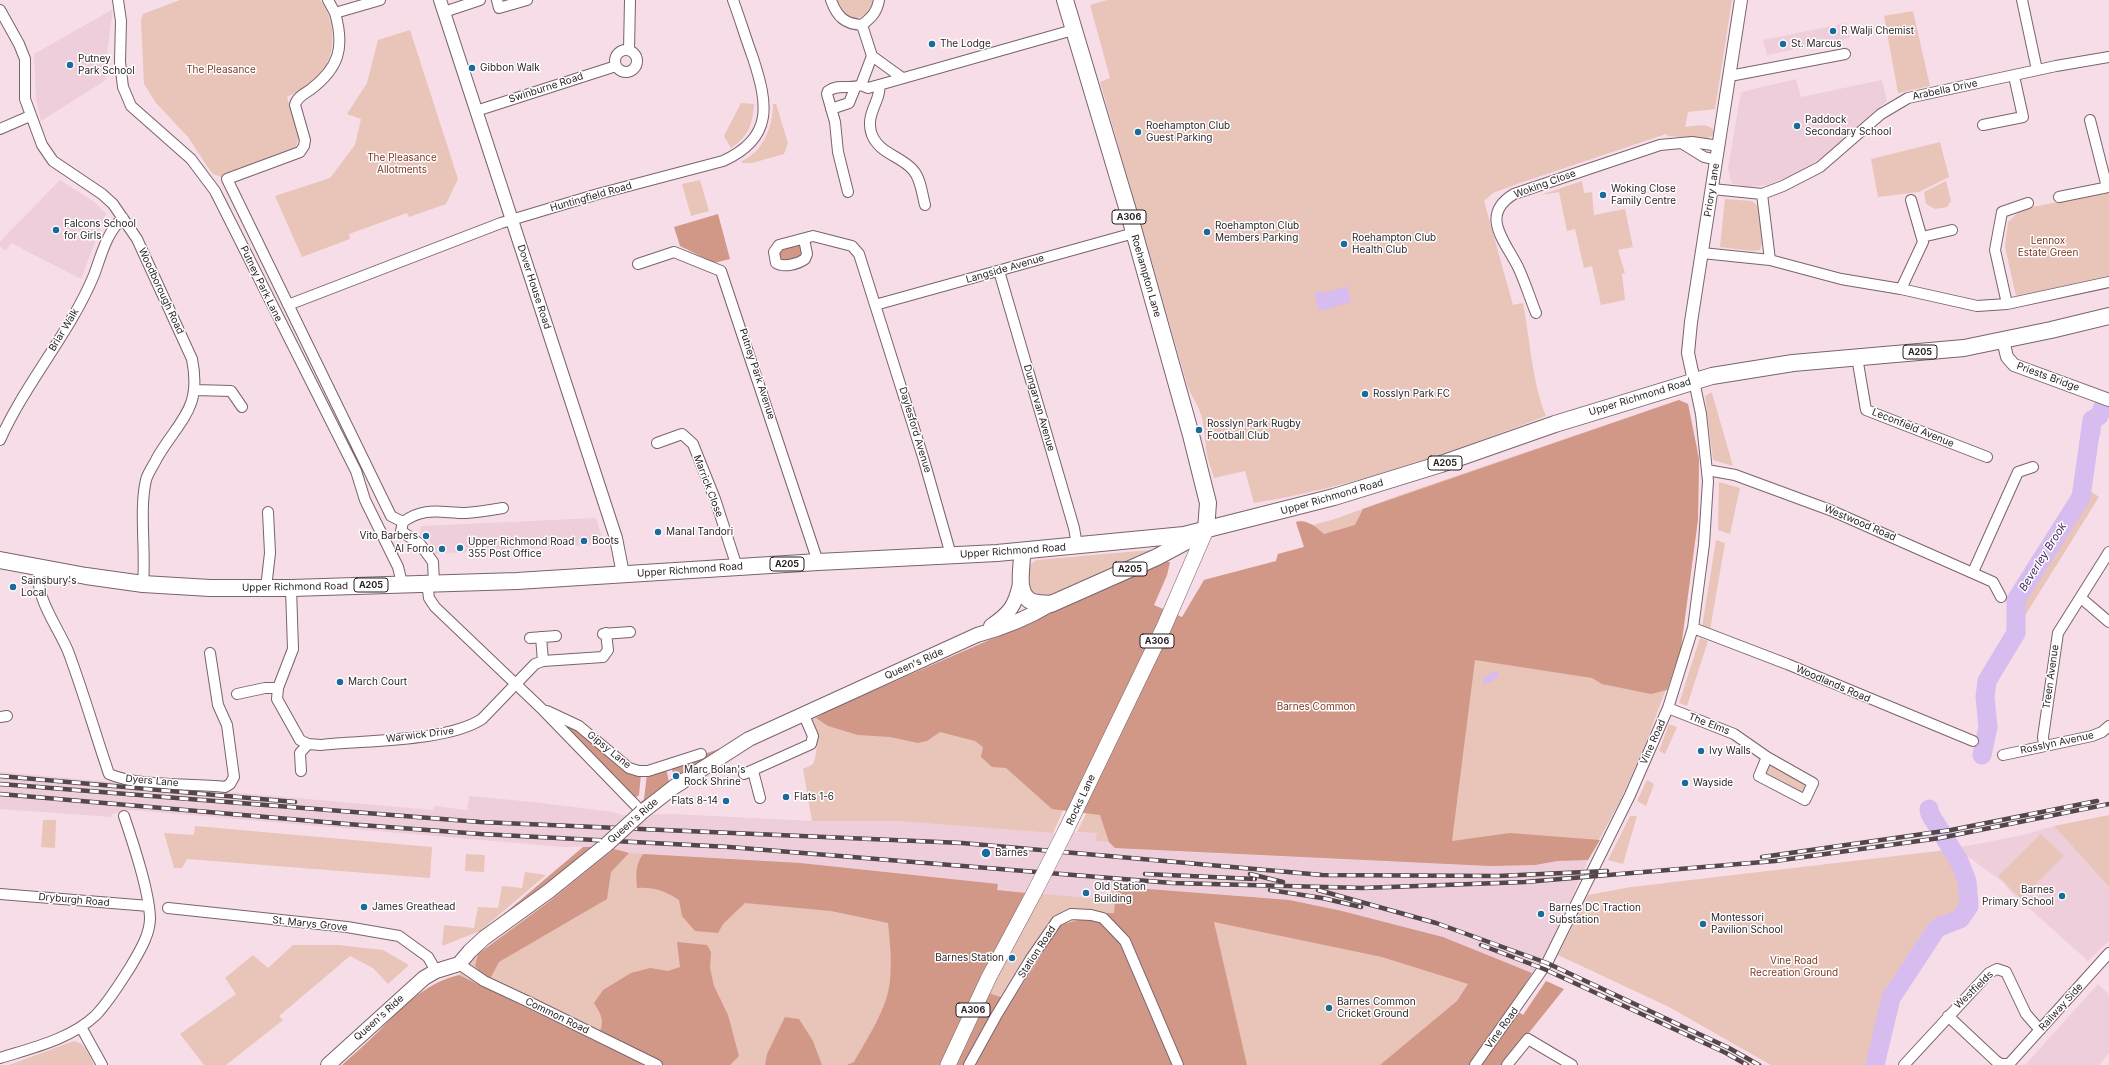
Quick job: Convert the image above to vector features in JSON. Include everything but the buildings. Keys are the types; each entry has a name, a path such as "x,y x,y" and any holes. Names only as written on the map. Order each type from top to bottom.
{"highway":[{"name":"Roehampton Lane","path":"1065,0 1134,233 1206,495 1208,510 1206,530"},
{"name":"A205","path":"2003,340 2109,316"},
{"name":"Upper Richmond Road","path":"0,560 39,568 143,584 210,588 291,588 517,581 1022,551 1184,535 1342,495 1441,464 1555,424 1694,381 1751,368 1936,351 2003,340"},
{"name":"Queen's Ride","path":"1051,604 1176,548 1206,530"},
{"name":"Queen's Ride","path":"1020,584 1022,551"},
{"path":"1020,584 1023,593 1029,600 1051,604"}],"main road":[{"name":"Rocks Lane","path":"948,1065 989,977 1072,819 1164,627 1206,530"},
{"name":"Queen's Ride","path":"977,635 1008,614 1015,604 1020,584"},
{"name":"Queen's Ride","path":"328,1065 424,978 436,971 459,964 484,938 577,869 642,812 719,756 748,739 803,713 977,635 1002,627 1039,611 1051,604"}],"street":[{"name":"Putney Park Lane","path":"118,0 121,21 120,62 123,87 131,106 191,159 215,191 356,471 365,500 398,567 402,584"},
{"path":"288,305 227,179 300,152 304,146 305,140 295,105 300,97 323,80 331,71 338,57 340,42 335,13 328,0"},
{"path":"335,13 380,0"},
{"name":"Dover House Road","path":"440,0 513,219 616,538 623,574"},
{"path":"444,12 480,0"},
{"path":"497,0 499,8 526,0"},
{"path":"629,50 630,0"},
{"name":"Huntingfield Road","path":"288,305 513,219 723,161 749,145 759,130 764,114 764,98 733,0"},
{"path":"831,0 841,18 851,24 862,25 875,13 879,0"},
{"name":"Priory Lane","path":"1694,381 1688,355 1688,344 1741,0"},
{"path":"2022,0 2037,70"},
{"name":"Woodborough Road","path":"0,10 19,44 25,59 25,99 30,116 42,145 53,161 102,194 113,204 123,218 137,239 192,359 196,378 195,390 187,415 160,454 146,480 143,584"},
{"path":"862,25 872,56 901,77"},
{"path":"848,192 838,152 828,91 845,86 868,88 901,77 1073,30"},
{"path":"622,50 629,50 637,57 635,68 624,72 616,66 616,55 622,50"},
{"path":"1729,74 1735,75 1845,54"},
{"path":"831,109 849,103 872,56"},
{"name":"Arabella Drive","path":"1712,189 1762,194 1783,186 1820,167 1881,114 1908,98 2037,70 2109,57"},
{"name":"Swinburne Road","path":"476,111 616,66"},
{"path":"1983,125 2023,117 2014,76"},
{"path":"879,85 879,92 869,122 872,133 881,148 913,170 918,177 925,205"},
{"path":"0,129 30,116"},
{"path":"2060,197 2108,187 2090,120"},
{"name":"Woking Close","path":"1536,313 1518,267 1500,234 1497,220 1500,204 1514,194 1650,148 1667,144 1683,144 1692,142 1719,146"},
{"path":"1683,144 1704,157 1717,160"},
{"path":"1762,194 1770,260"},
{"path":"1901,288 1923,242 1911,200"},
{"path":"2007,304 1995,250 2002,212 2028,203"},
{"name":"Briar Walk","path":"0,440 21,401 87,291 112,231 123,218"},
{"path":"1922,237 1952,230"},
{"name":"Langside Avenue","path":"875,305 1134,233"},
{"name":"Daylesford Avenue","path":"804,239 813,236 852,246 856,249 925,464 951,555"},
{"name":"Putney Park Avenue","path":"638,264 674,252 721,271 818,562"},
{"path":"1702,253 1770,260 1841,279 1901,288 1977,306 2007,304 2109,282"},
{"name":"Dungarvan Avenue","path":"999,271 1074,528 1077,546"},
{"name":"Putney Park Lane","path":"288,305 391,516 403,522 401,530 420,544 433,562 431,583"},
{"name":"Priests Bridge","path":"2003,340 2007,357 2014,366 2109,400"},
{"name":"Leconfield Avenue","path":"1858,357 1866,410 1987,458"},
{"name":"Vine Road","path":"1475,1065 1547,963 1630,795 1668,708 1693,628 1704,544 1708,481 1701,410 1694,381"},
{"path":"195,390 231,391 242,407"},
{"name":"Marrick Close","path":"657,443 682,434 693,444 715,499 737,567"},
{"path":"1973,572 2018,472 2032,467"},
{"name":"Westwood Road","path":"1707,470 1735,475 1830,510 1993,582 2001,596"},
{"path":"403,522 420,513 429,511 465,513 503,508"},
{"path":"266,588 270,553 268,512"},
{"name":"Treen Avenue","path":"2044,745 2043,737 2055,644 2063,623 2081,598 2109,552"},
{"name":"Dyers Lane","path":"39,568 38,582 41,594 68,651 109,774 121,779 149,782 225,787 230,784 234,777 231,750 227,725 218,705 210,653"},
{"name":"Gipsy Lane","path":"431,583 429,598 435,607 543,710 642,812"},
{"path":"291,588 293,649 278,688 277,700 300,740 308,744 300,753 300,772"},
{"path":"2081,598 2109,622"},
{"name":"Woodlands Road","path":"1693,628 1787,664 1973,741"},
{"path":"541,637 544,661 603,657 608,650 604,634 630,632"},
{"path":"530,638 556,636"},
{"name":"Warwick Drive","path":"308,744 321,745 397,738 456,731 472,726 482,719 536,664 544,661"},
{"path":"237,694 265,688 278,688"},
{"name":"The Elms","path":"1668,708 1734,734 1767,757 1812,783 1805,800 1759,776 1767,757"},
{"name":"Gipsy Lane","path":"543,710 579,726 629,768 639,771 648,771 701,754"},
{"path":"760,798 748,772 811,744 813,736 803,713"},
{"name":"Rosslyn Avenue","path":"2003,755 2044,745 2092,736 2102,732 2109,726"},
{"path":"0,1058 40,1045 81,1027 95,1016 110,999 133,962 148,932 150,920 149,906 124,816"},
{"name":"Dryburgh Road","path":"0,894 149,906"},
{"name":"St. Marys Grove","path":"168,908 347,927 399,936 428,957 436,971"},
{"name":"Station Road","path":"969,1065 996,1016 1030,960 1057,921 1071,914 1090,914 1103,918 1125,941 1178,1065"},
{"name":"Railway Side","path":"2013,1061 2109,953"},
{"name":"Common Road","path":"459,964 484,981 657,1065"},
{"name":"Westfields","path":"1904,1065 1989,973 1997,969 2006,972 2026,1014 2040,1030"},
{"name":"Westfields","path":"1948,1016 1996,1061 2006,1064 2013,1061"},
{"path":"81,1027 102,1065"},
{"path":"1507,1065 1528,1039 1572,1065"}],"shaded area":[{"name":"Putney Park School","path":"113,9 105,68 106,80 41,121 36,99 34,54"},
{"path":"1847,23 1850,38 1767,55 1763,40"},
{"name":"Paddock Secondary School","path":"1796,79 1801,97 1882,80 1887,101 1832,150 1802,171 1768,185 1746,187 1731,183 1728,168 1741,92"},
{"name":"Falcons School for Girls","path":"60,180 96,203 106,214 81,279 11,243 6,251 0,247 0,242 4,237"},
{"path":"1347,286 1351,302 1319,311 1314,293 1322,291 1323,293"},
{"path":"596,518 604,544 431,554 430,541 420,535 421,526"},
{"path":"1495,671 1499,674 1493,681 1483,684 1482,679"},
{"path":"0,772 433,810 434,806 467,810 469,796 614,812 621,815 674,814 812,821 897,821 1053,833 1097,832 1095,841 1109,842 1115,848 1490,866 1535,865 1557,861 1588,860 1551,945 1545,956 1532,973 1443,937 1342,911 1289,900 1148,889 1140,891 1111,890 1111,901 997,890 998,884 800,863 630,853 594,847 563,847 131,810 112,814 112,817 0,809"},
{"name":"Barnes Primary School","path":"2054,826 2109,887 2109,941 2088,961 2011,892 2003,882 1956,848 2023,835"},
{"path":"2098,984 2109,994 2109,1053 2099,1065 2025,1065"}],"green space":[{"name":"The Pleasance","path":"180,0 320,0 328,15 332,31 332,44 327,64 322,72 307,85 287,97 299,137 295,149 221,177 213,174 188,137 156,103 144,84 141,20 143,14"},
{"path":"837,0 874,0 868,13 854,19 843,14"},
{"path":"1107,0 1732,0 1715,109 1688,112 1685,127 1701,125 1708,126 1715,131 1712,136 1706,139 1668,136 1666,134 1520,183 1493,193 1484,201 1513,305 1523,303 1534,375 1546,416 1474,443 1402,467 1328,488 1254,503 1245,471 1214,478 1207,456 1203,421 1199,409 1188,388 1100,82 1110,78 1090,5"},
{"path":"1913,11 1930,86 1898,93 1884,16"},
{"name":"The Pleasance Allotments","path":"410,30 458,179 446,204 409,217 407,213 349,234 350,239 302,257 275,196 330,178 355,145 361,119 347,114 367,83 378,40"},
{"path":"741,103 754,104 751,124 742,139 731,148 724,136"},
{"path":"773,104 776,104 788,143 784,154 752,163 742,163 742,161 749,157 761,145 769,129 773,112"},
{"path":"1940,142 1949,177 1919,192 1878,197 1871,159"},
{"path":"700,180 709,211 691,216 682,184"},
{"path":"1582,181 1584,193 1592,192 1594,215 1625,209 1633,247 1618,250 1625,273 1622,274 1625,300 1601,305 1592,266 1584,268 1575,229 1567,231 1559,192 1540,195"},
{"path":"1946,181 1951,201 1947,207 1935,209 1926,204 1924,192"},
{"name":"Lennox Estate Green","path":"2109,192 2109,276 2016,296 2005,247 2008,222 2022,209"},
{"path":"1725,199 1752,201 1758,206 1762,243 1760,250 1751,251 1720,247"},
{"path":"718,214 730,259 714,263 680,246 674,227"},
{"path":"796,245 802,246 804,253 799,258 787,261 780,260 778,252 782,248"},
{"path":"1712,392 1733,466 1713,460 1705,396"},
{"name":"Barnes Common","path":"1679,400 1688,404 1699,459 1698,519 1681,648 1646,743 1620,801 1588,860 1557,861 1535,865 1490,866 1115,848 1109,842 1095,841 1097,833 1077,832 1204,580 1276,561 1278,554 1304,547 1296,522 1301,521 1313,525 1335,519 1403,494"},
{"name":"Barnes Common","path":"1679,400 1688,404 1699,459 1698,519 1681,648 1667,690 1651,694 1602,684 1592,678 1475,660 1452,841 1510,833 1600,840 1588,860 1557,861 1535,865 1490,866 1115,848 1109,842 1100,815 1052,809 1006,768 992,767 981,757 983,747 975,741 940,732 927,741 918,743 890,737 858,735 828,726 816,718 827,711 1167,562 1170,562 1167,575 1154,605 1182,617 1204,580 1276,561 1278,554 1304,547 1296,522 1300,521 1315,526 1324,534 1355,525 1363,509"},
{"path":"1719,482 1740,488 1730,534 1718,530"},
{"path":"2089,490 2099,497 2021,622 2019,600"},
{"path":"1716,540 1725,543 1710,630 1702,627"},
{"path":"1152,551 1052,596 1036,597 1029,586 1029,566 1036,560"},
{"path":"1167,562 1170,562 1167,575 1053,833 897,821 812,821 803,769 813,764 816,753 816,736 812,719"},
{"path":"1700,638 1708,641 1687,706 1679,703"},
{"path":"559,718 641,774 639,795 635,798 563,726"},
{"path":"1669,724 1677,727 1665,754 1659,751"},
{"path":"727,746 681,778 679,772 673,773 671,766"},
{"path":"1769,763 1807,784 1802,793 1764,774"},
{"path":"666,768 670,787 643,807 640,803 644,799 647,774"},
{"path":"1647,780 1654,784 1646,806 1637,801"},
{"path":"2109,815 2109,887 2054,826"},
{"path":"1630,816 1637,816 1623,864 1608,860"},
{"path":"43,820 56,820 55,848 41,847"},
{"path":"195,826 432,847 430,878 187,859 182,868 174,868 164,833 194,835"},
{"path":"2041,834 2064,856 2021,899 1998,876"},
{"path":"583,847 594,847 485,930"},
{"path":"614,849 630,853 800,863 998,884 997,890 1111,900 1111,890 1140,891 1148,889 1289,900 1342,911 1532,973 1466,1065 342,1065 415,997 436,984 459,975 468,961 550,901"},
{"path":"614,849 629,853 611,872 607,899 499,962 491,977 484,977 475,966 478,954 550,901"},
{"name":"Vine Road Recreation Ground","path":"1947,850 1961,878 1963,895 1962,906 1953,916 1937,921 1928,930 1920,946 1894,980 1884,1002 1870,1065 1771,1065 1669,1007 1558,955 1588,895 1631,887"},
{"path":"466,854 485,855 484,872 465,871"},
{"path":"643,854 800,863 998,884 997,890 1025,893 977,989 1012,1001 1060,925 1105,913 1114,913 1116,890 1140,891 1148,889 1289,900 1342,911 1443,937 1532,973 1511,1006 1523,1015 1546,981 1564,989 1503,1065 1380,1065 1457,1001 1468,984 1382,957 1214,922 1247,1065 847,1065 854,1062 871,1033 885,1002 890,981 891,966 888,923 831,911 745,903 723,924 718,933 695,931 682,916 679,900 659,890 637,888 637,867"},
{"path":"525,872 546,875 480,931 442,946 444,925 474,928 478,907 498,908 502,886 522,888"},
{"path":"677,942 707,945 711,952 710,968 714,986 728,1015 739,1056 730,1065 342,1065 415,997 436,984 459,975 595,1041 602,1026 602,1022 600,1013 594,1003 603,990 631,973 650,968 668,971 680,967"},
{"path":"293,945 338,945 383,950 409,965 388,984 373,968 350,956 279,1016 283,1020 226,1065 204,1065 180,1034 236,994 225,978 253,955 268,968"},
{"path":"785,1017 799,1019 813,1041 822,1065 765,1065 767,1054"},
{"path":"74,1041 78,1042 84,1047 94,1065 9,1065"}],"waterway":[{"name":"Beverley Brook","path":"1982,755 1988,727 1985,697 1987,681 2016,633 2016,600 2081,497 2092,420 2099,416 2103,407"},
{"path":"2099,416 2099,434"},
{"name":"Beverley Brook","path":"1875,1065 1891,998 1937,928 1960,919 1969,906 1967,881 1959,861 1930,814 1929,809"},
{"name":"Beverley Brook","path":"1969,906 1972,913"}],"railway":[{"path":"0,776 295,802"},
{"path":"0,784 480,822 962,843 1322,875 1498,876 1607,871"},
{"path":"0,794 347,824 481,834 729,847 1172,883 1363,888 1525,882 1775,861 1940,838 2109,804"},
{"path":"1762,857 1951,830 2097,801"},
{"path":"1145,874 1255,879"},
{"path":"1250,874 1283,882"},
{"path":"1270,890 1322,898 1361,907"},
{"path":"1318,890 1436,923 1547,963 1729,1048 1759,1065"},
{"path":"1481,945 1544,969 1726,1053 1747,1065"}],"place":[{"name":"R Walji Chemist","path":"1833,31"},
{"name":"The Lodge","path":"932,44"},
{"name":"St. Marcus","path":"1783,44"},
{"name":"Putney Park School","path":"70,65"},
{"name":"Gibbon Walk","path":"472,68"},
{"name":"Paddock Secondary School","path":"1797,126"},
{"name":"Roehampton Club Guest Parking","path":"1138,132"},
{"name":"Woking Close Family Centre","path":"1603,195"},
{"name":"Falcons School for Girls","path":"56,230"},
{"name":"Roehampton Club Members Parking","path":"1207,232"},
{"name":"Roehampton Club Health Club","path":"1344,244"},
{"name":"Rosslyn Park FC","path":"1365,394"},
{"name":"Rosslyn Park Rugby Football Club","path":"1199,430"},
{"name":"Manal Tandori","path":"658,532"},
{"name":"Vito Barbers","path":"426,536"},
{"name":"Boots","path":"584,541"},
{"name":"Upper Richmond Road 355 Post Office","path":"460,548"},
{"name":"Al Forno","path":"442,549"},
{"name":"Sainsbury's Local","path":"13,587"},
{"name":"March Court","path":"340,682"},
{"name":"Ivy Walls","path":"1701,751"},
{"name":"Marc Bolan's Rock Shrine","path":"676,776"},
{"name":"Wayside","path":"1685,783"},
{"name":"Flats 1-6","path":"786,797"},
{"name":"Flats 8-14","path":"726,801"},
{"name":"Barnes","path":"986,853"},
{"name":"Old Station Building","path":"1086,893"},
{"name":"Barnes Primary School","path":"2062,896"},
{"name":"James Greathead","path":"364,907"},
{"name":"Barnes DC Traction Substation","path":"1541,914"},
{"name":"Montessori Pavilion School","path":"1703,924"},
{"name":"Barnes Station","path":"1012,958"},
{"name":"Barnes Common Cricket Ground","path":"1329,1008"}]}
